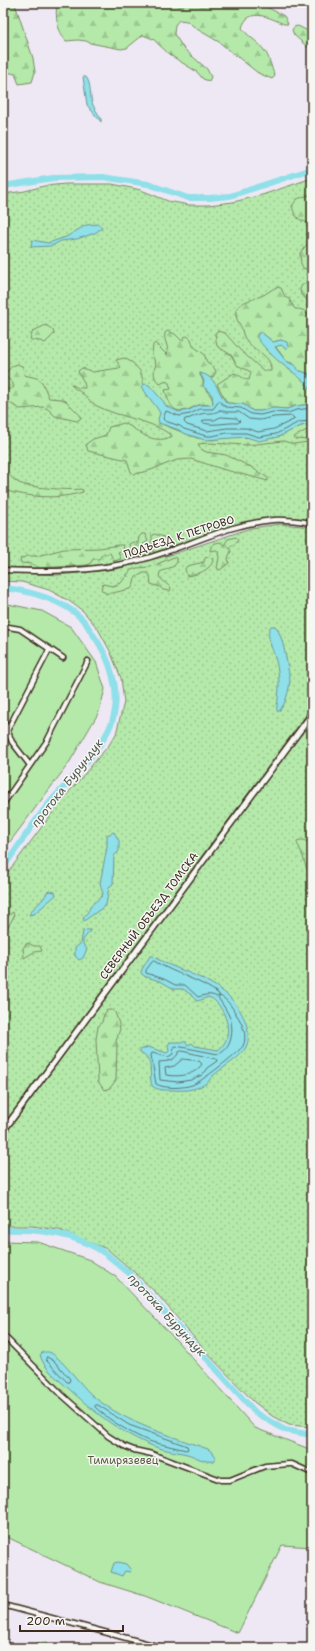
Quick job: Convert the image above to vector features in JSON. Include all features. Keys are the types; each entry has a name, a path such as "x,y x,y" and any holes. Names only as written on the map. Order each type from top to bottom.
{"main road":[{"name":"СЕВЕРНЫЙ ОБЪЕЗД ТОМСКА","path":"3,1130 312,714"}],"street":[{"name":"ПОДЪЕЗД К ПЕТРОВО","path":"3,570 52,572 102,568 147,558 222,532 257,522 280,520 312,523"},
{"path":"3,626 20,629 63,658"},
{"path":"8,728 49,650"},
{"path":"3,804 11,794 29,764 47,741 88,661"},
{"path":"3,719 8,728 12,742 29,764"},
{"path":"3,1335 61,1394 108,1436 124,1446 152,1454 221,1480 230,1480 266,1466 292,1464 312,1473"},
{"path":"3,1605 164,1648"}],"green space":[{"path":"3,3 15,4 33,58 35,72 32,82 19,84 15,74 3,71"},
{"path":"57,3 259,3 284,16 288,24 254,15 245,21 242,28 262,47 266,53 275,76 272,79 258,73 219,42 197,29 187,21 179,20 175,25 174,34 184,49 207,69 211,77 209,81 203,79 197,72 170,55 153,39 143,35 127,48 121,49 86,41 66,41 57,23"},
{"path":"298,26 312,33 312,51 294,35 292,30 294,27"},
{"path":"312,178 312,520 290,518 249,522 228,527 148,555 112,563 58,568 3,567 3,194 25,191 44,186 66,184 112,184 141,190 168,201 189,205 208,205 233,202 262,195"},
{"path":"312,194 312,225 297,217 292,206 297,199"},
{"path":"307,244 312,245 312,267 304,269 301,264 300,253"},
{"path":"312,280 312,303 301,295 300,289 302,285"},
{"path":"277,287 281,288 285,297 289,299 295,309 303,310 309,316 308,325 312,330 312,382 309,374 301,371 299,372 293,364 286,361 275,346 281,345 281,340 273,342 261,332 266,350 291,371 297,374 309,386 312,392 312,404 295,406 287,409 273,408 253,411 243,404 227,403 217,384 234,373 249,380 251,372 237,365 231,355 217,346 215,334 217,331 225,333 240,350 264,371 271,371 271,366 266,357 250,345 245,339 236,312 237,308 244,302 263,295"},
{"path":"46,325 53,330 54,334 45,343 30,339 33,331"},
{"path":"167,331 175,334 181,340 187,336 191,339 193,346 204,354 207,362 215,369 216,372 213,377 210,378 200,373 205,388 212,398 213,403 211,405 199,405 182,411 174,409 170,403 165,390 171,389 169,383 166,381 160,384 156,379 154,370 156,364 152,355 153,345 155,343 167,355 168,349 165,333"},
{"path":"124,358 133,363 140,371 143,380 143,388 158,407 164,425 197,438 213,440 228,437 274,438 301,426 312,424 312,428 294,437 295,439 308,440 308,442 294,444 283,441 248,445 198,444 201,449 206,452 226,455 251,467 268,478 268,481 191,459 177,460 148,471 134,474 131,472 127,460 88,451 86,444 93,439 106,435 109,427 124,423 152,438 164,439 171,437 171,435 153,425 97,406 71,384 78,388 85,388 78,371 82,368 93,372 119,368 121,367 116,360"},
{"path":"18,364 23,367 24,375 37,378 42,382 49,398 66,401 81,416 80,419 77,421 55,416 48,409 43,407 20,409 3,399 3,389 11,389 14,387 12,382 6,377 5,374 12,366"},
{"path":"3,469 19,483 58,489 80,489 83,490 83,492 63,496 43,497 3,490"},
{"path":"280,524 312,527 312,707 3,1125 3,879 58,805 109,745 116,734 124,702 121,678 110,651 98,629 83,611 49,590 22,582 3,581 3,572 59,575 116,569 170,555 251,528"},
{"path":"142,534 145,534 148,541 142,545 143,551 130,551 129,544 133,542 138,543 139,537"},
{"path":"154,534 164,537 167,548 155,553 153,550 156,545 152,543 152,535"},
{"path":"236,537 238,539 236,543 229,547 231,551 228,558 229,563 220,570 217,568 219,558 218,551 210,551 211,547 220,542 224,545 228,539"},
{"path":"123,545 124,550 118,552 121,559 114,561 110,553 102,555 99,559 93,559 90,564 87,565 40,568 32,564 21,563 20,559 64,549 100,548"},
{"path":"174,557 177,559 177,562 174,566 160,572 159,577 171,588 170,591 163,590 160,587 151,584 148,573 143,573 135,578 131,589 105,593 101,589 103,584 112,586 121,583 131,570 150,567"},
{"path":"205,558 212,558 213,561 209,567 199,573 187,576 185,569 187,566 204,562"},
{"path":"3,603 42,611 71,627 96,662 105,689 99,712 69,763 3,851"},
{"path":"312,719 312,1427 289,1425 272,1416 254,1402 207,1353 157,1294 107,1249 59,1230 32,1226 3,1226 3,1137"},
{"path":"304,840 312,845 312,876 307,870 302,853 297,844 297,841"},
{"path":"13,912 14,916 3,936 5,922"},
{"path":"28,943 34,946 40,946 42,951 34,952 24,958 23,948"},
{"path":"108,1010 115,1012 120,1029 116,1041 116,1080 110,1088 104,1090 98,1081 96,1039 98,1027 102,1022 104,1014"},
{"name":"Тимирязевец","path":"3,1241 38,1242 90,1260 116,1277 177,1341 255,1428 312,1450 312,1547 282,1545 238,1633 145,1596 100,1582 3,1535"},
{"path":"46,1642 47,1648 32,1648 37,1643"}],"water":[{"path":"83,77 86,77 88,80 92,102 101,119 101,122 87,105"},
{"path":"99,224 102,228 95,233 77,239 61,241 51,246 31,247 32,240 48,243 66,237 86,225"},
{"path":"261,332 273,342 281,340 287,342 288,347 286,349 281,345 275,347 286,361 296,366 299,371 309,374 312,382 312,392 302,380 277,360 264,347 257,338 257,335"},
{"path":"200,373 206,375 213,381 227,403 243,404 253,411 273,408 287,409 295,406 312,404 312,424 301,426 278,437 259,441 246,437 205,440 159,423 158,419 160,413 142,385 149,385 166,406 179,412 189,410 199,405 211,405 213,403 212,395 203,386 204,381"},
{"path":"271,626 275,626 278,630 285,652 290,680 285,701 278,712 279,680 276,661 269,638 269,629"},
{"path":"114,832 119,841 119,851 114,856 113,884 109,887 106,905 84,921 83,917 92,904 103,894 100,883 107,847 107,835"},
{"path":"47,892 55,892 56,895 34,914 29,915"},
{"path":"83,931 90,931 83,940 83,944 87,949 83,958 79,960 75,956 75,948 81,943"},
{"path":"150,956 216,987 234,1002 244,1017 248,1030 248,1041 246,1047 237,1058 200,1087 182,1090 162,1090 155,1088 152,1086 148,1058 140,1052 140,1050 148,1047 167,1053 169,1051 168,1045 170,1042 186,1042 188,1045 192,1043 195,1046 218,1050 225,1041 228,1030 223,1012 211,998 196,1001 193,996 183,989 174,989 162,982 144,976 141,973 142,969"},
{"path":"43,1352 53,1354 65,1365 89,1393 121,1415 163,1434 208,1449 216,1457 213,1461 203,1460 187,1454 153,1446 126,1433 96,1412 52,1373 42,1360 40,1355"},
{"path":"118,1562 126,1564 131,1570 130,1572 125,1571 122,1576 111,1572 114,1563"}],"waterway":[{"name":"протока Бурундук","path":"3,186 53,178 103,177 148,184 188,198 209,198 230,196 312,169"},
{"name":"протока Бурундук","path":"3,588 35,594 57,602 76,613 87,625 104,653 112,675 116,699 112,722 101,743 85,764 44,809 3,868"},
{"name":"протока Бурундук","path":"3,1230 30,1230 70,1237 82,1241 106,1254 129,1273 256,1413 285,1430 312,1434"}]}
